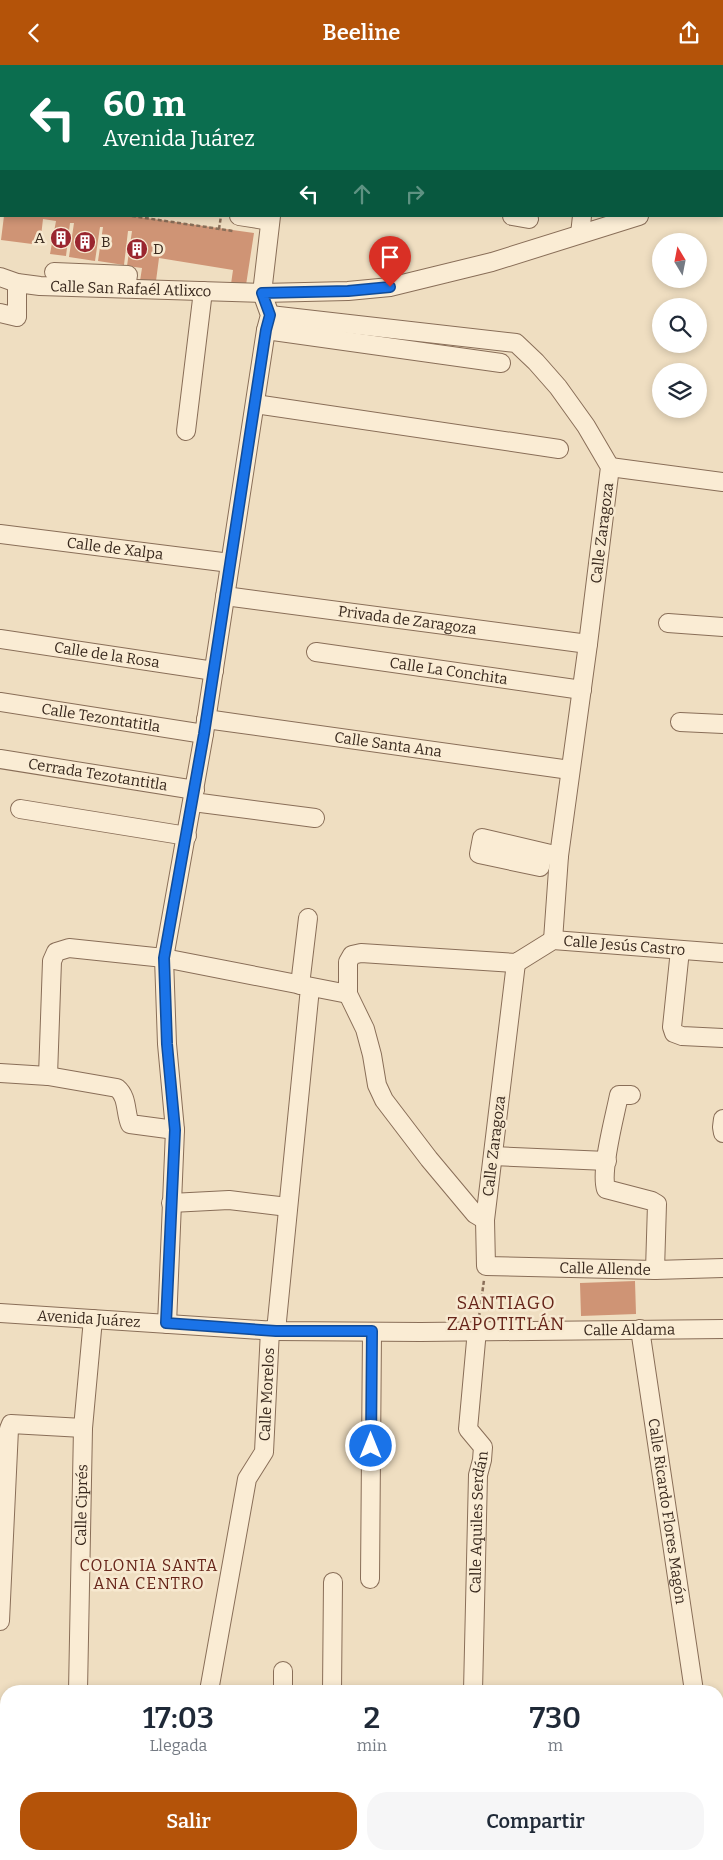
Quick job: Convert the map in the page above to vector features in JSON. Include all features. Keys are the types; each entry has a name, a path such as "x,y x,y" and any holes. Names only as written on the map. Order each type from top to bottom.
{"street":[{"path":"580,234 582,217"},
{"name":"Calle San Rafaél Atlixco","path":"0,277 17,283 40,286 262,293 348,291 390,287 492,262 636,217"},
{"path":"166,1323 175,1130 167,1044 164,958 194,796 268,323 262,293 271,219 238,224"},
{"path":"54,272 128,275 126,288"},
{"path":"0,313 17,317 17,283"},
{"path":"186,431 203,291"},
{"path":"268,323 501,363"},
{"name":"Calle Zaragoza","path":"268,323 516,343 558,387 586,426 610,467 570,771 551,855 553,940"},
{"path":"255,405 559,449"},
{"path":"610,467 723,482"},
{"name":"Calle de Xalpa","path":"0,533 230,563"},
{"name":"Privada de Zaragoza","path":"225,596 588,644"},
{"path":"668,623 723,627"},
{"name":"Calle de la Rosa","path":"0,639 214,671"},
{"name":"Calle La Conchita","path":"316,651 582,690"},
{"name":"Calle Tezontatitla","path":"0,702 205,727"},
{"path":"680,722 723,725"},
{"name":"Calle Santa Ana","path":"205,727 570,771"},
{"name":"Cerrada Tezotantitla","path":"0,759 315,818"},
{"path":"20,809 187,836"},
{"name":"Calle Morelos","path":"210,1685 247,1479 264,1452 273,1330 288,1207 305,986 308,918"},
{"name":"Calle Jesús Castro","path":"516,963 553,940 723,953"},
{"path":"48,1076 52,961 56,952 69,948 164,958 348,994"},
{"path":"680,949 672,1027 674,1033 682,1036 723,1038"},
{"path":"484,1220 475,1213 429,1159 384,1100 377,1085 365,1029 348,994 348,962 352,955 361,953 516,963"},
{"name":"Calle Zaragoza","path":"486,1266 484,1220 516,963"},
{"path":"0,1073 48,1076 117,1088 122,1092 125,1099 127,1117 130,1124 175,1130"},
{"path":"631,1095 620,1095 607,1161 605,1183 606,1189 652,1201 656,1204 656,1270"},
{"path":"723,1119 723,1133"},
{"path":"493,1156 607,1161"},
{"path":"171,1203 229,1200 288,1207"},
{"name":"Calle Allende","path":"486,1266 656,1270 723,1268"},
{"name":"Avenida Juárez","path":"0,1313 273,1330 476,1330"},
{"name":"Calle Ciprés","path":"78,1685 83,1428 93,1319"},
{"name":"Calle Ricardo Flores Magón","path":"640,1329 693,1685"},
{"name":"Calle Aldama","path":"476,1330 723,1329"},
{"name":"Calle Aquiles Serdán","path":"473,1685 478,1475 483,1447 468,1429 476,1330"},
{"path":"370,1579 372,1331"},
{"path":"0,1621 9,1429 11,1424 83,1428"},
{"path":"332,1685 333,1582"},
{"path":"283,1671 283,1685"}],"path":[{"path":"139,217 220,229 238,224"},
{"path":"220,229 221,217"},
{"path":"476,1330 486,1266"}],"building":[{"path":"4,217 139,217 254,233 246,285 231,284 233,270 159,258 156,281 140,281 142,268 127,266 132,231 128,231 124,265 98,261 103,227 100,227 95,261 69,257 74,223 70,223 66,256 50,254 56,221 43,219 40,245 1,240"},
{"path":"635,1281 636,1314 581,1316 580,1283"}],"place":[{"name":"A","path":"61,238"},
{"name":"B","path":"85,242"},
{"name":"D","path":"137,249"}],"district":[{"name":"SANTIAGO ZAPOTITLÁN","path":"506,1314"},
{"name":"COLONIA SANTA ANA CENTRO","path":"149,1574"}],"route":[{"path":"371,1446 372,1331 276,1331 166,1323 175,1130 167,1044 164,958 198,771 266,330 270,315 262,293 348,291 390,287"}]}
